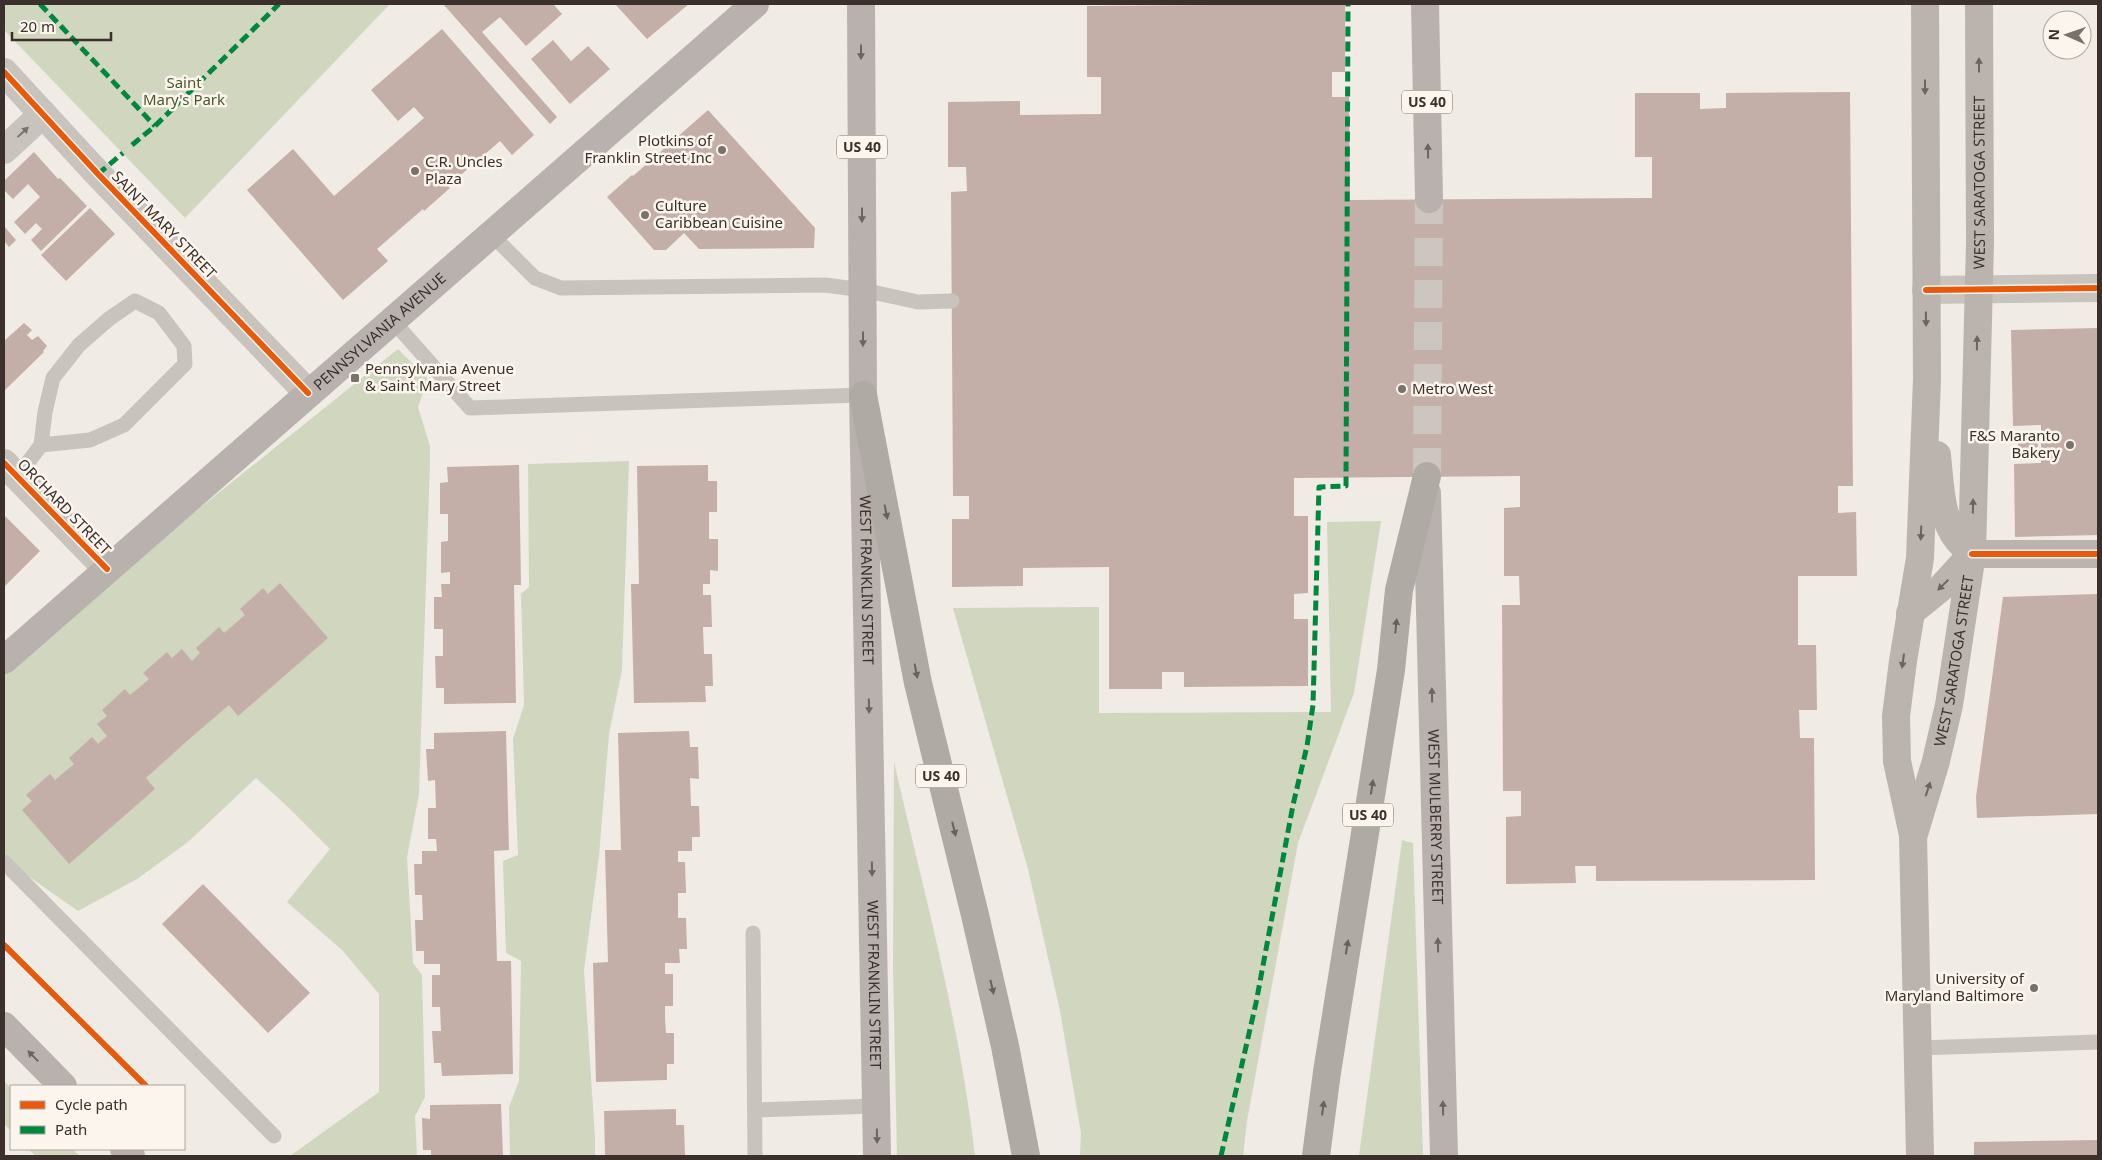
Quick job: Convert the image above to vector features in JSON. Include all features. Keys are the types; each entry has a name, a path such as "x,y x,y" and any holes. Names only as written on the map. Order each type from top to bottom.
{"highway":[{"name":"US 40","path":"863,395 918,684 984,952 1005,1046 1026,1156"},
{"name":"US 40","path":"1316,1156 1327,1072 1391,670 1399,590 1427,476"}],"main road":[{"name":"PENNSYLVANIA AVENUE","path":"4,660 308,393 492,236 755,4"},
{"name":"WEST FRANKLIN STREET","path":"861,4 863,395 877,1156"},
{"name":"US 40","path":"1425,4 1429,199"},
{"name":"WEST SARATOGA STREET","path":"1920,1156 1913,835 1897,761 1896,716 1910,613 1920,558 1927,379 1925,4"},
{"name":"WEST SARATOGA STREET","path":"1913,835 1936,762 1949,705 1972,554 1978,289 1979,4"},
{"path":"1927,379 1943,504 1948,524 1957,540 1972,554 2098,554"},
{"name":"WEST MULBERRY STREET","path":"1427,476 1444,1156"},
{"path":"1910,613 1942,587 1972,554"},
{"path":"4,1026 62,1085"}],"street":[{"name":"SAINT MARY STREET","path":"4,72 308,393"},
{"path":"4,150 43,114"},
{"path":"1926,290 2098,288"},
{"name":"ORCHARD STREET","path":"10,470 107,569"}],"lane":[{"path":"492,236 535,278 561,288 825,285 863,290 918,302 952,301"},
{"path":"10,470 41,445 90,440 124,425 185,364 184,346 159,314 135,301 110,318 79,346 53,378 45,412 41,445"},
{"path":"393,321 470,408 863,395"},
{"path":"4,862 274,1136"},
{"path":"753,933 755,1156"},
{"path":"1918,1048 2098,1042"},
{"path":"755,1110 876,1106"}],"green space":[{"name":"Saint Mary's Park","path":"4,4 390,4 185,218 4,30"},
{"path":"398,349 428,379 418,407 430,446 419,794 407,857 413,963 422,975 425,1097 415,1116 417,1156 290,1156 379,1092 379,994 343,951 287,902 330,849 256,778 188,842 137,879 78,911 18,869 4,854 4,669 121,571"},
{"path":"629,461 622,670 609,734 599,856 584,970 595,1156 510,1156 509,1107 519,1081 521,961 506,953 503,861 518,855 513,739 524,705 521,594 529,587 528,464"},
{"path":"1381,521 1354,693 1298,843 1247,1121 1243,1156 1080,1156 1081,1133 1060,1011 1028,869 953,608 1099,607 1099,713 1331,712 1327,522"},
{"path":"894,762 951,1007 975,1156 897,1156 893,968"},
{"path":"1402,840 1413,843 1423,1156 1359,1156"},
{"path":"4,1081 10,1087 10,1130 4,1124"},
{"path":"29,1150 73,1150 80,1156 36,1156"}],"building":[{"path":"443,4 553,4 562,14 526,46 500,17 482,32 557,117 550,124"},
{"path":"615,4 689,4 647,39"},
{"name":"Metro West","path":"1345,4 1345,72 1332,72 1332,97 1349,97 1350,200 1652,198 1652,157 1635,157 1635,93 1700,93 1700,109 1726,108 1726,93 1850,92 1853,486 1838,486 1838,513 1856,512 1857,576 1798,576 1798,645 1816,645 1817,710 1799,710 1800,738 1814,738 1815,880 1596,881 1596,866 1575,866 1576,883 1506,884 1506,817 1521,816 1521,791 1503,791 1502,605 1520,605 1519,576 1504,576 1504,508 1520,507 1520,476 1294,478 1294,516 1308,516 1308,593 1294,594 1294,619 1308,619 1308,686 1184,687 1184,672 1162,672 1162,689 1109,689 1109,567 1023,568 1023,586 952,587 952,519 969,519 969,496 953,496 951,192 967,191 966,167 948,167 948,102 1020,101 1020,115 1101,114 1101,77 1087,77 1087,6"},
{"name":"C.R. Uncles Plaza","path":"442,29 534,135 512,155 500,141 448,186 450,188 424,211 423,209 377,249 388,261 343,300 247,190 293,149 334,196 424,118 414,107 398,121 371,90"},
{"path":"553,40 571,61 588,46 610,69 570,104 531,59"},
{"path":"708,110 815,228 814,248 699,249 684,233 666,250 654,250 607,197"},
{"path":"34,152 58,179 60,178 87,206 41,251 31,240 42,229 36,223 25,234 14,222 40,197 28,184 13,199 4,190 4,181"},
{"path":"90,208 115,234 66,281 41,255"},
{"path":"4,226 16,240 9,247 4,241"},
{"path":"24,323 32,330 27,335 32,340 38,336 47,346 44,352 4,391 4,341"},
{"name":"F&S Maranto Bakery","path":"2098,328 2098,535 2015,537 2014,464 2041,463 2041,425 2013,426 2011,330"},
{"path":"2028,435 2035,438 2038,445 2035,452 2028,455 2021,452 2018,445 2021,438"},
{"path":"519,465 521,585 514,585 516,703 444,704 444,688 436,688 435,656 443,656 443,629 434,629 434,597 442,597 441,584 450,584 450,572 441,573 441,542 448,541 448,514 440,514 440,483 448,482 447,467"},
{"path":"708,465 708,481 717,481 717,512 709,512 709,539 718,539 718,571 710,570 710,584 703,584 703,595 711,595 712,627 703,627 704,654 712,654 713,686 705,686 706,702 634,703 631,584 639,584 637,466"},
{"path":"4,515 40,551 4,587"},
{"path":"280,583 328,638 238,716 229,705 187,741 146,778 155,789 69,864 22,810 32,801 26,795 50,774 55,780 74,764 69,758 92,737 98,744 107,736 97,724 107,716 102,710 125,689 130,695 149,679 143,673 167,652 172,658 182,649 192,661 200,653 196,648 219,627 224,633 245,615 240,609 263,588 268,594"},
{"path":"2098,594 2098,814 1977,818 1976,797 2003,597"},
{"path":"506,731 509,850 494,851 497,961 511,961 513,1074 442,1076 441,1063 434,1063 432,1031 441,1031 440,1007 432,1007 432,975 440,975 440,964 424,964 424,951 416,951 415,920 423,920 422,895 415,895 414,864 422,864 422,851 437,851 436,839 428,839 428,808 436,808 435,780 428,781 426,749 434,749 434,733"},
{"path":"689,731 690,747 698,747 699,779 690,778 691,806 699,806 700,837 692,837 692,851 678,851 678,862 685,862 686,893 678,893 678,918 686,918 687,949 679,949 680,963 665,963 665,974 673,974 673,1006 665,1006 665,1019 666,1033 674,1033 674,1064 667,1064 667,1080 596,1082 593,963 608,962 605,850 621,850 618,733"},
{"path":"203,884 310,993 268,1033 162,924"},
{"path":"501,1104 503,1156 431,1156 431,1150 423,1150 422,1118 430,1119 430,1105"},
{"path":"676,1109 676,1125 684,1125 685,1156 605,1156 604,1111"},
{"path":"2098,1140 2098,1156 1974,1156 1974,1142"}],"tunnel":[{"path":"1427,476 1429,199"}],"marked path":[{"path":"40,4 155,126"},
{"path":"132,145 155,126 279,4"},
{"path":"1221,1156 1256,1003 1293,805 1307,746 1313,705 1319,487 1346,486 1348,4"},
{"path":"98,174 123,153"}],"cycle path":[{"path":"4,72 98,174 308,393"},
{"path":"1926,290 2098,288"},
{"path":"4,463 107,569"},
{"path":"1972,554 2098,554"},
{"path":"4,945 145,1085"}],"place":[{"name":"Plotkins of Franklin Street Inc","path":"722,150"},
{"name":"C.R. Uncles Plaza","path":"415,171"},
{"name":"Culture Caribbean Cuisine","path":"645,215"},
{"name":"Pennsylvania Avenue & Saint Mary Street","path":"355,378"},
{"name":"Metro West","path":"1402,389"},
{"name":"F&S Maranto Bakery","path":"2070,445"},
{"name":"University of Maryland Baltimore","path":"2034,988"}]}
